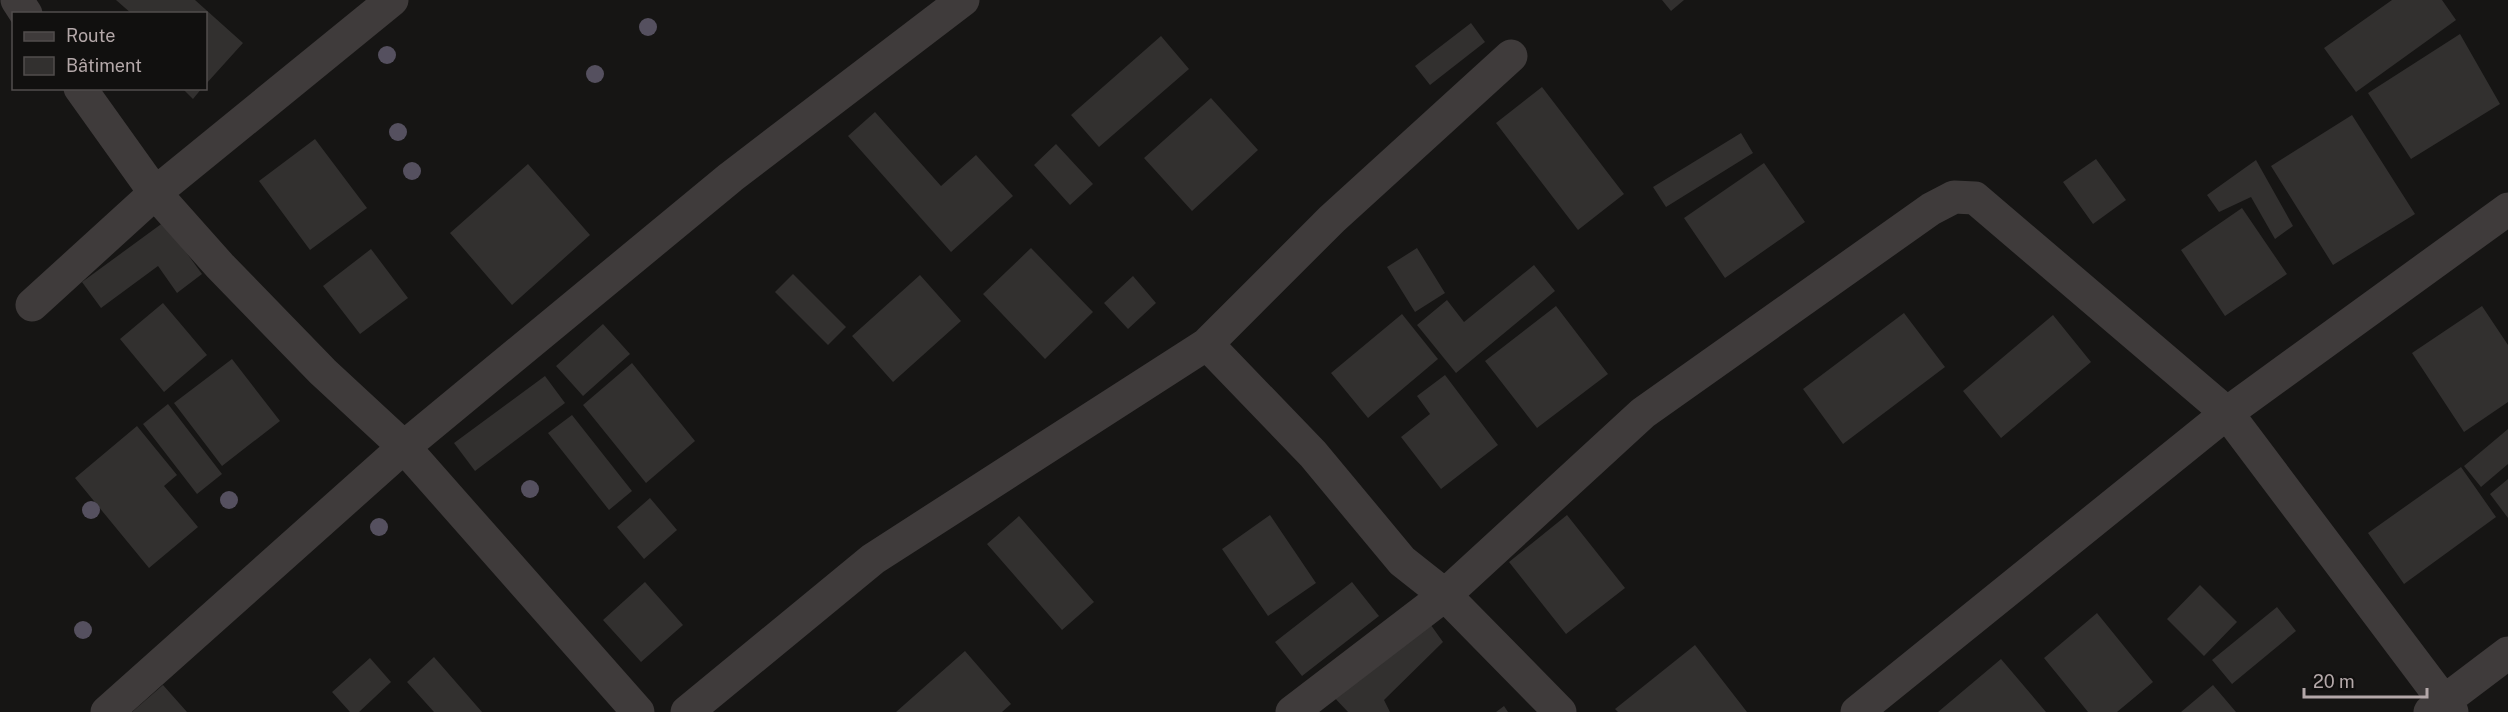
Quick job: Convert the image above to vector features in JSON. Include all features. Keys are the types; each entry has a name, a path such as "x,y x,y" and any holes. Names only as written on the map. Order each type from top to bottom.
{"street":[{"path":"32,305 155,193 392,0"},
{"path":"106,712 404,447 730,177 963,0"},
{"path":"687,712 873,559 1207,344 1332,219 1511,56"},
{"path":"81,90 155,193 220,266 323,372 404,447 638,712"},
{"path":"1292,712 1445,595 1643,413 1931,209 1954,197 1974,198 2228,413 2442,708 2508,653"},
{"path":"1857,712 2228,413 2508,209"},
{"path":"1207,344 1313,454 1402,561 1445,595 1560,712"}],"building":[{"path":"116,0 195,0 243,43 207,83 207,12 130,12"},
{"path":"1662,0 1684,0 1671,11"},
{"path":"2392,0 2442,0 2456,20 2356,92 2324,48"},
{"path":"1471,23 1485,42 1430,85 1415,66"},
{"path":"2460,34 2500,104 2411,159 2368,93"},
{"path":"1161,36 1189,69 1099,147 1071,115"},
{"path":"1542,87 1624,194 1578,230 1496,123"},
{"path":"184,90 200,90 193,99"},
{"path":"1211,98 1258,150 1192,211 1144,158"},
{"path":"875,112 941,186 976,155 1013,196 951,252 848,136"},
{"path":"2352,115 2415,214 2333,265 2271,166"},
{"path":"1741,133 1753,153 1666,207 1653,187"},
{"path":"315,139 367,208 310,250 259,181"},
{"path":"1056,144 1093,184 1070,205 1034,165"},
{"path":"2096,159 2126,200 2093,224 2063,182"},
{"path":"2256,160 2293,226 2275,239 2251,197 2219,212 2207,195"},
{"path":"1764,163 1805,222 1725,278 1684,218"},
{"path":"528,164 590,235 512,305 450,233"},
{"path":"2242,208 2287,274 2225,316 2181,250"},
{"path":"164,222 202,274 177,293 158,266 101,308 82,282"},
{"path":"1031,248 1093,312 1045,359 983,294"},
{"path":"1417,248 1445,293 1415,312 1387,267"},
{"path":"371,249 408,298 360,334 323,286"},
{"path":"1534,265 1555,291 1456,373 1417,325 1447,300 1464,322"},
{"path":"793,274 846,327 828,345 775,292"},
{"path":"920,275 961,321 893,382 852,336"},
{"path":"1133,276 1156,303 1128,329 1104,303"},
{"path":"163,303 207,355 164,392 120,339"},
{"path":"1556,306 1608,374 1537,428 1485,361"},
{"path":"2482,306 2508,345 2508,402 2464,432 2412,353"},
{"path":"1904,313 1945,367 1843,444 1803,389"},
{"path":"1402,314 1438,359 1368,418 1331,373"},
{"path":"2053,315 2091,362 2001,438 1963,391"},
{"path":"603,324 630,354 583,396 556,366"},
{"path":"232,359 280,421 222,466 174,403"},
{"path":"632,363 695,441 646,483 583,405"},
{"path":"1445,375 1498,445 1441,489 1401,437 1430,414 1417,396"},
{"path":"545,376 565,403 475,471 454,443"},
{"path":"168,404 222,474 197,494 143,424"},
{"path":"572,415 632,491 609,510 548,433"},
{"path":"137,426 177,475 164,486 198,527 149,568 75,478"},
{"path":"2508,429 2508,464 2481,487 2464,466"},
{"path":"2461,467 2496,517 2404,584 2368,533"},
{"path":"2508,479 2508,518 2490,494"},
{"path":"650,498 677,530 644,559 617,527"},
{"path":"1270,515 1316,583 1268,616 1222,549"},
{"path":"1567,515 1625,588 1566,634 1509,562"},
{"path":"1019,516 1094,602 1062,630 987,544"},
{"path":"645,582 683,625 641,662 603,620"},
{"path":"1352,582 1379,616 1302,676 1275,642"},
{"path":"2200,585 2237,622 2204,656 2167,619"},
{"path":"2277,607 2296,631 2232,684 2212,660"},
{"path":"2097,613 2153,682 2117,712 2088,712 2044,658"},
{"path":"1428,621 1443,642 1384,700 1390,712 1348,712 1331,694"},
{"path":"1695,645 1747,712 1618,712 1615,709"},
{"path":"965,651 1011,704 1002,712 896,712"},
{"path":"434,657 482,712 434,712 407,682"},
{"path":"370,658 391,682 359,712 350,712 332,692"},
{"path":"2001,659 2046,712 1938,712"},
{"path":"163,685 187,712 132,712"},
{"path":"2213,685 2236,712 2181,712"},
{"path":"1504,706 1508,712 1496,712"}]}
